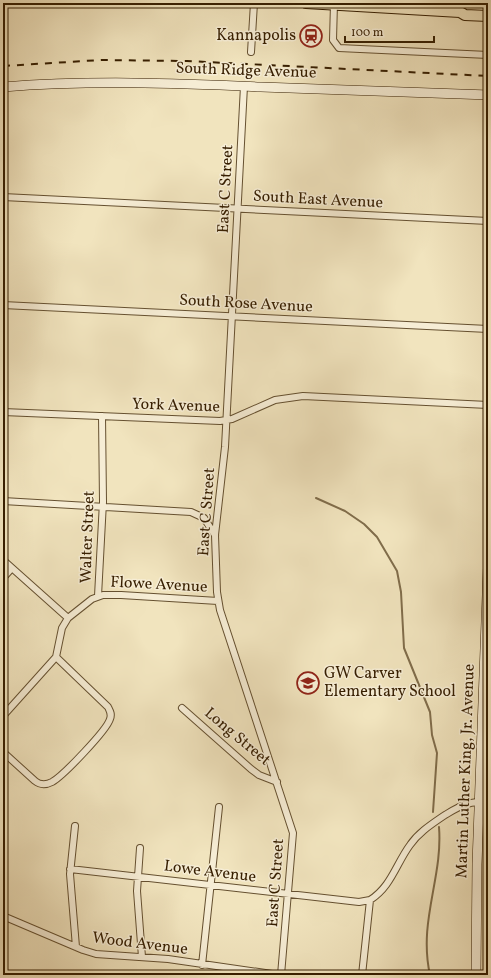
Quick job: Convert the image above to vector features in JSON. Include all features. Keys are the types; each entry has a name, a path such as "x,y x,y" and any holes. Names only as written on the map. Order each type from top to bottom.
{"main road":[{"path":"306,3 405,6 460,12 465,15 488,16"},
{"path":"460,12 466,10 488,10"}],"street":[{"path":"251,52 254,3"},
{"path":"334,4 333,40 339,48 488,54"},
{"name":"South Ridge Avenue","path":"4,87 115,83 178,83 488,95"},
{"name":"East C Street","path":"244,86 227,420 215,534 218,601 277,782 292,833 289,894 280,975"},
{"path":"3,107 4,87"},
{"name":"South East Avenue","path":"3,197 488,221"},
{"name":"South Rose Avenue","path":"3,305 488,329"},
{"name":"York Avenue","path":"3,412 227,420 275,400 303,396 488,405"},
{"name":"Walter Street","path":"56,657 62,628 68,618 87,602 98,596 103,507 102,416"},
{"path":"3,501 191,512 204,518 215,534"},
{"path":"3,560 68,618"},
{"path":"3,578 12,568"},
{"name":"Martin Luther King, Jr. Avenue","path":"476,975 480,802 484,785 488,568"},
{"name":"Flowe Avenue","path":"98,596 122,595 218,601"},
{"path":"3,716 56,657 108,707 111,713 108,723 78,758 51,782 39,784 3,752"},
{"name":"Long Street","path":"182,708 251,769 259,775 277,782"},
{"path":"362,975 370,900 385,887 409,846 422,832 459,807 480,802"},
{"path":"202,965 219,807"},
{"path":"75,826 70,869 76,947"},
{"path":"140,848 137,891 142,957"},
{"name":"Lowe Avenue","path":"70,869 359,902 370,900"},
{"name":"Wood Avenue","path":"3,916 96,954 142,957 255,974 280,975"}],"waterway":[{"path":"316,498 345,511 364,524 377,537 397,571 401,592 404,648 430,712 432,735 437,753 433,812"},
{"path":"430,975 427,955 427,936 438,864 439,827"}],"railway":[{"path":"3,66 101,60 187,61 488,76"}],"place":[{"name":"Kannapolis","path":"311,36"},
{"name":"GW Carver Elementary School","path":"308,683"}]}
